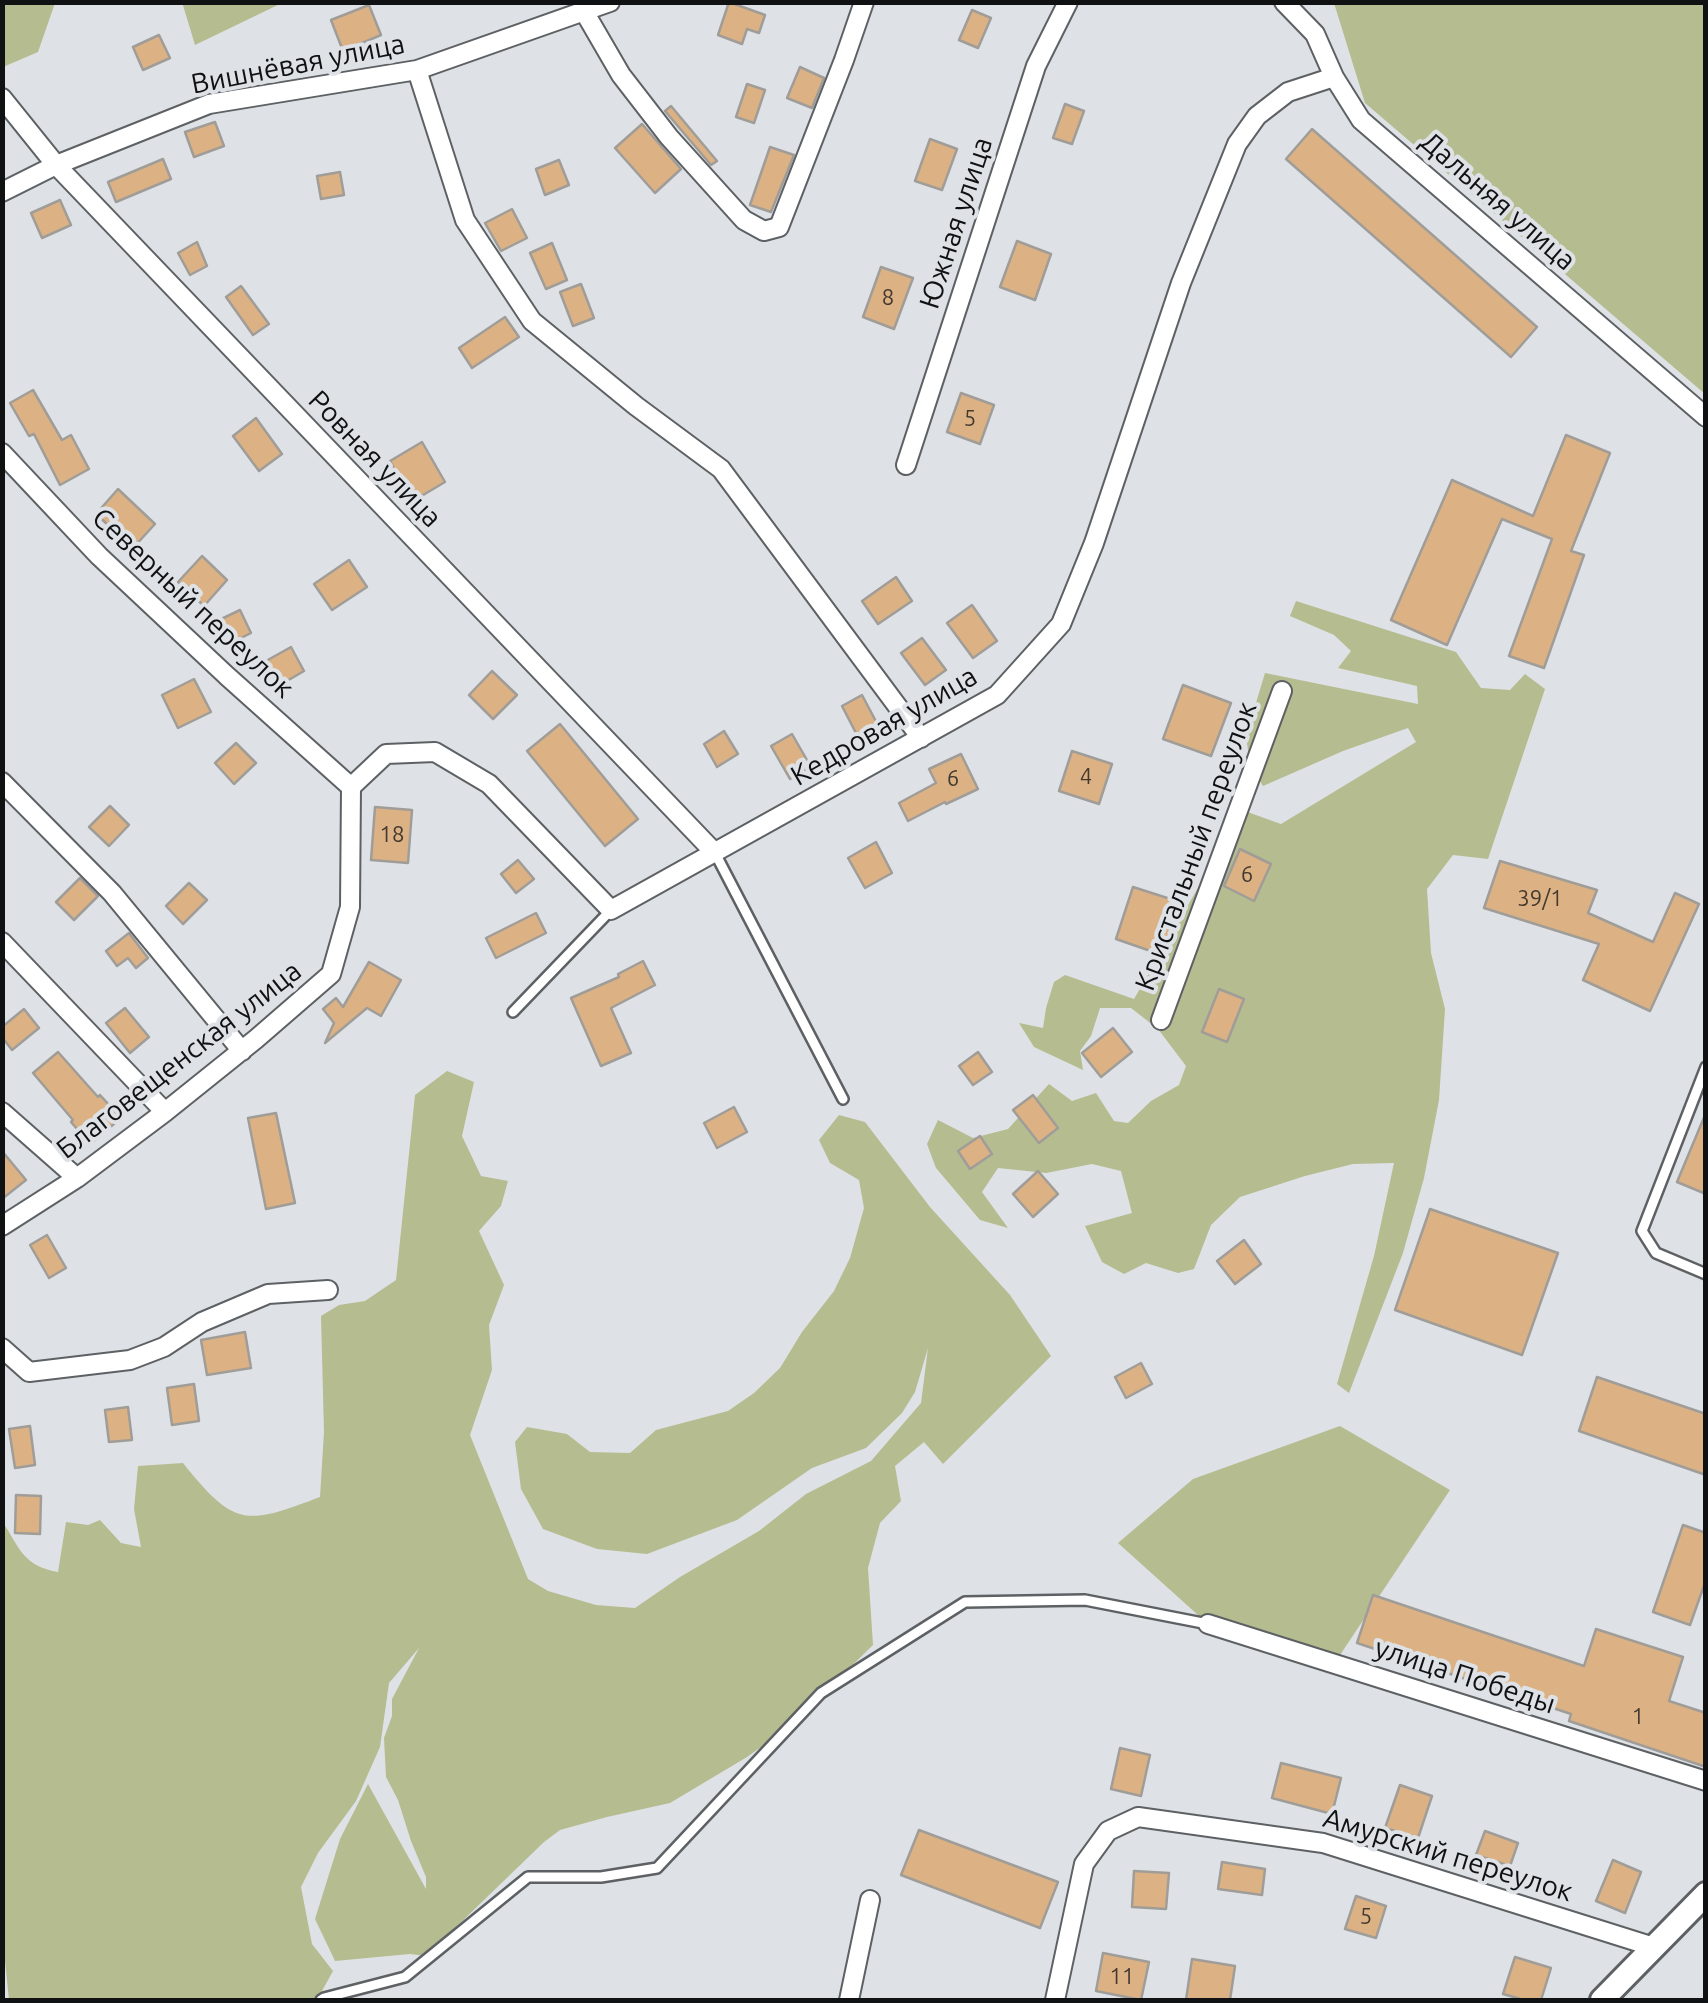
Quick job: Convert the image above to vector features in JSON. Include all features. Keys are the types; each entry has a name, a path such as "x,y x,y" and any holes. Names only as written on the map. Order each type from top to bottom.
{"street":[{"name":"Вишнёвая улица","path":"2,192 56,165 209,104 417,70 610,2"},
{"path":"585,12 622,74 669,138 744,220 764,231 780,227 864,2"},
{"name":"Южная улица","path":"906,464 1036,66 1068,2"},
{"name":"Дальняя улица","path":"1284,2 1315,34 1334,77 1362,120 1706,418"},
{"path":"417,70 465,220 532,321 636,406 722,469 921,738"},
{"name":"Кедровая улица","path":"611,910 996,695 1061,624 1094,543 1181,283 1238,144 1258,116 1288,92 1334,77"},
{"name":"Ровная улица","path":"2,98 56,165 714,853"},
{"name":"Северный переулок","path":"2,453 99,556 352,787"},
{"name":"Кристальный переулок","path":"1160,1020 1282,691"},
{"path":"352,787 386,754 435,752 489,784 611,910"},
{"path":"2,782 112,893 242,1051"},
{"name":"Благовещенская улица","path":"2,1226 77,1178 165,1112 331,974 350,907 352,787"},
{"path":"2,942 165,1112"},
{"path":"2,1112 77,1178"},
{"path":"2,1348 29,1372 130,1360 164,1346 202,1322 268,1294 328,1290"},
{"name":"улица Победы","path":"1208,1624 1706,1781"},
{"name":"Амурский переулок","path":"1056,2000 1084,1864 1108,1831 1138,1817 1323,1843 1654,1947"},
{"path":"1602,2000 1706,1894"},
{"path":"848,2000 870,1900"}],"lane":[{"path":"714,853 843,1099"},
{"path":"513,1012 611,910"},
{"path":"1706,1066 1642,1231 1656,1253 1706,1274"},
{"path":"321,2000 405,1977 528,1877 601,1877 657,1868 821,1692 965,1602 1085,1600 1208,1624"}],"green space":[{"path":"3,2 55,3 38,52 3,67"},
{"path":"182,2 282,2 282,3 195,45"},
{"path":"1334,3 1705,3 1705,394 1365,103"},
{"path":"1296,601 1456,652 1481,688 1510,690 1525,674 1545,689 1488,859 1453,855 1427,889 1431,953 1445,1009 1439,1100 1424,1178 1403,1253 1349,1393 1337,1384 1374,1256 1394,1163 1353,1164 1240,1197 1211,1225 1194,1269 1178,1273 1146,1263 1124,1274 1102,1262 1085,1226 1132,1213 1121,1171 1092,1164 1046,1173 998,1168 982,1192 1008,1228 980,1220 936,1168 927,1144 938,1120 973,1138 1008,1129 1049,1084 1072,1101 1096,1093 1114,1121 1128,1123 1151,1101 1179,1085 1186,1066 1158,1029 1131,1008 1100,1008 1091,1036 1080,1051 1083,1070 1034,1047 1019,1023 1043,1028 1054,982 1065,975 1134,999 1239,809 1281,824 1416,742 1408,728 1263,786 1250,764 1246,736 1265,673 1418,704 1417,686 1338,668 1351,651 1334,635 1290,616"},
{"path":"447,1071 474,1082 462,1136 481,1176 508,1181 501,1206 479,1231 504,1285 489,1325 492,1370 470,1435 528,1579 548,1591 596,1605 635,1608 759,1531 806,1494 871,1461 921,1403 928,1348 915,1392 902,1413 866,1448 812,1468 737,1520 647,1554 597,1549 543,1529 521,1489 515,1442 527,1427 567,1434 590,1452 630,1453 656,1430 728,1411 780,1368 834,1291 850,1258 864,1208 859,1180 830,1163 819,1140 839,1115 865,1122 930,1207 1010,1295 1051,1356 943,1464 924,1442 895,1466 901,1501 880,1523 868,1568 873,1645 790,1726 670,1803 560,1830 426,1956 335,1961 315,1919 340,1839 368,1784 426,1889 426,1877 386,1777 384,1738 392,1716 392,1699 419,1648 389,1683 380,1747 356,1801 318,1853 301,1887 312,1944 333,1971 317,2000 9,2000 2,1932 2,1521 29,1560 58,1572 66,1522 88,1525 100,1520 121,1543 141,1547 134,1509 138,1466 183,1463 216,1500 243,1515 275,1513 320,1497 324,1432 321,1316 339,1305 365,1301 396,1280 415,1095"},
{"path":"1340,1426 1450,1490 1334,1664 1208,1624 1118,1543 1193,1479"}],"building":[{"path":"729,2 765,15 759,33 747,29 742,44 718,35"},
{"path":"369,5 381,35 343,51 331,20"},
{"path":"972,10 991,18 978,48 959,40"},
{"path":"159,35 170,58 143,70 133,47"},
{"path":"800,67 824,78 812,108 787,98"},
{"path":"747,84 765,90 754,123 736,117"},
{"path":"1065,104 1084,111 1072,144 1053,138"},
{"path":"671,106 717,161 711,165 665,111"},
{"path":"215,122 224,146 194,157 185,132"},
{"path":"642,124 681,169 655,193 615,148"},
{"path":"1312,129 1537,327 1511,357 1286,159"},
{"path":"930,139 957,149 942,190 915,181"},
{"path":"770,147 794,155 771,212 750,205"},
{"path":"163,159 171,179 116,202 108,182"},
{"path":"559,160 569,185 545,195 536,169"},
{"path":"340,172 344,195 321,199 317,176"},
{"path":"60,200 71,225 42,238 31,213"},
{"path":"512,209 527,238 501,251 485,223"},
{"path":"1017,241 1051,254 1035,300 1000,287"},
{"path":"197,242 207,266 190,275 178,253"},
{"path":"552,243 567,280 546,289 530,253"},
{"path":"881,267 913,278 894,329 863,317"},
{"path":"581,284 594,318 573,326 560,292"},
{"path":"241,286 269,324 253,335 226,297"},
{"path":"505,317 519,337 472,368 459,348"},
{"path":"33,390 62,440 71,435 89,469 60,485 34,434 29,436 10,403"},
{"path":"961,393 994,405 980,444 947,432"},
{"path":"256,418 282,454 259,471 233,436"},
{"path":"1566,435 1610,453 1571,551 1584,555 1544,668 1509,656 1552,539 1502,519 1447,645 1391,620 1452,480 1533,516"},
{"path":"422,442 445,482 413,501 390,461"},
{"path":"118,489 155,524 133,548 96,514"},
{"path":"202,556 227,580 204,606 178,582"},
{"path":"349,560 367,587 332,610 314,584"},
{"path":"896,577 912,601 878,624 862,601"},
{"path":"972,605 997,641 973,658 947,623"},
{"path":"240,610 251,633 227,645 215,622"},
{"path":"922,638 946,670 925,685 901,653"},
{"path":"291,647 304,671 280,685 266,661"},
{"path":"492,671 517,695 493,719 469,695"},
{"path":"194,679 211,712 178,728 162,695"},
{"path":"1183,685 1231,703 1211,756 1163,739"},
{"path":"862,695 879,727 858,737 842,706"},
{"path":"560,724 638,819 605,846 527,751"},
{"path":"724,731 738,754 717,767 704,744"},
{"path":"792,734 811,767 790,779 771,746"},
{"path":"236,743 256,763 234,784 215,763"},
{"path":"1072,751 1112,764 1099,804 1059,791"},
{"path":"961,754 978,789 908,821 899,803 936,783 929,769"},
{"path":"110,806 129,825 109,846 89,827"},
{"path":"375,807 412,810 408,863 371,860"},
{"path":"876,842 892,873 865,888 848,858"},
{"path":"1240,849 1271,864 1254,901 1224,886"},
{"path":"518,860 534,879 516,893 501,874"},
{"path":"1500,861 1597,890 1588,913 1653,942 1675,893 1699,904 1650,1011 1583,980 1599,944 1484,908"},
{"path":"80,878 98,896 74,920 56,902"},
{"path":"189,883 207,900 183,924 166,906"},
{"path":"1133,887 1183,903 1165,956 1116,939"},
{"path":"536,913 546,933 496,958 486,938"},
{"path":"129,933 148,958 136,968 128,958 117,966 106,951"},
{"path":"643,961 655,985 611,1008 631,1053 601,1066 571,998 619,977 618,974"},
{"path":"369,962 401,980 381,1016 367,1008 325,1043 334,1023 323,1009 336,998 343,1007"},
{"path":"1219,989 1244,999 1227,1042 1202,1032"},
{"path":"125,1008 149,1037 130,1053 106,1023"},
{"path":"24,1009 39,1028 12,1050 2,1037 2,1027"},
{"path":"1113,1028 1132,1052 1101,1077 1082,1053"},
{"path":"58,1052 121,1118 90,1144 33,1073"},
{"path":"978,1052 992,1072 973,1085 959,1066"},
{"path":"1033,1095 1058,1128 1039,1143 1013,1110"},
{"path":"734,1107 747,1132 717,1148 704,1123"},
{"path":"276,1113 295,1203 266,1209 248,1118"},
{"path":"1706,1115 1706,1194 1677,1182"},
{"path":"980,1136 992,1154 970,1169 958,1151"},
{"path":"2,1151 26,1180 2,1199"},
{"path":"1038,1171 1058,1194 1033,1217 1013,1194"},
{"path":"1430,1209 1558,1253 1522,1355 1395,1310"},
{"path":"47,1235 66,1268 49,1278 30,1245"},
{"path":"1244,1240 1261,1264 1235,1284 1217,1261"},
{"path":"245,1332 251,1368 207,1375 201,1340"},
{"path":"1141,1363 1152,1384 1126,1398 1115,1377"},
{"path":"1597,1377 1706,1414 1706,1475 1579,1431"},
{"path":"194,1384 199,1421 172,1425 167,1388"},
{"path":"128,1407 132,1440 109,1442 105,1410"},
{"path":"30,1426 35,1465 15,1468 9,1429"},
{"path":"16,1495 41,1496 40,1534 15,1533"},
{"path":"1683,1525 1706,1533 1706,1580 1690,1625 1653,1612"},
{"path":"1373,1595 1584,1666 1596,1629 1683,1657 1669,1701 1706,1713 1706,1767 1569,1721 1571,1714 1357,1643"},
{"path":"1120,1748 1150,1755 1141,1796 1111,1789"},
{"path":"1281,1763 1341,1778 1332,1814 1272,1798"},
{"path":"1400,1785 1432,1796 1418,1838 1385,1828"},
{"path":"919,1830 1058,1882 1040,1928 901,1875"},
{"path":"1485,1831 1518,1843 1510,1866 1476,1855"},
{"path":"1613,1860 1641,1872 1625,1913 1596,1901"},
{"path":"1222,1862 1265,1869 1262,1895 1218,1889"},
{"path":"1134,1871 1169,1873 1166,1909 1132,1907"},
{"path":"1356,1896 1386,1906 1376,1938 1345,1929"},
{"path":"1103,1953 1149,1962 1141,2000 1096,1991"},
{"path":"1515,1957 1551,1968 1541,2000 1503,1994"},
{"path":"1192,1959 1235,1966 1230,2000 1186,2000"}]}
